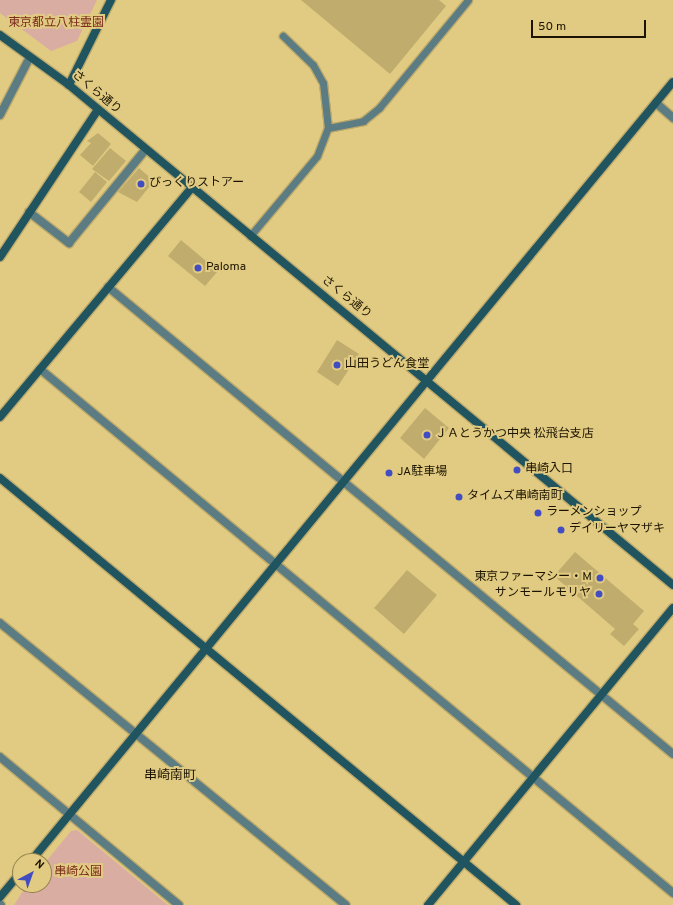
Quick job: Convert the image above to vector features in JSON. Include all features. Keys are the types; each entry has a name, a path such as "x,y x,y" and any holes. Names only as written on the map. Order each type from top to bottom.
{"street":[{"path":"69,85 110,0"},
{"name":"さくら通り","path":"0,35 69,85 97,111 192,187 673,585"},
{"path":"0,115 30,57"},
{"path":"38,853 673,82"},
{"path":"656,103 673,118"},
{"path":"0,258 97,111"},
{"path":"30,212 68,243 145,150"},
{"path":"0,417 192,187"},
{"path":"108,288 673,754"},
{"path":"40,369 673,893"},
{"path":"0,478 516,905"},
{"path":"428,905 673,608"},
{"path":"0,623 346,905"},
{"path":"0,757 179,905"},
{"path":"0,897 12,883"}],"lane":[{"path":"328,128 363,121 379,108 468,0"},
{"path":"250,236 317,156 328,128 323,83 313,65 282,36"}],"green space":[{"name":"東京都立八柱霊園","path":"0,0 97,0 77,41 51,51 0,13"},
{"name":"串崎公園","path":"77,830 168,905 14,905 22,893 52,893 52,854 71,831"}],"building":[{"path":"301,0 439,0 446,6 390,74"},
{"path":"98,133 111,144 93,166 80,155 91,143 87,141"},
{"path":"110,148 126,161 109,181 92,169"},
{"path":"139,168 154,181 137,202 118,192"},
{"path":"95,172 107,182 91,202 79,192"},
{"path":"181,240 218,271 205,286 168,256"},
{"path":"337,340 359,354 338,386 317,372"},
{"path":"425,408 449,428 424,459 400,438"},
{"name":"サンモールモリヤ","path":"575,552 644,611 633,624 639,629 624,646 610,634 615,629 554,576"},
{"path":"407,570 437,595 404,634 374,608"}],"place":[{"name":"びっくりストアー","path":"141,184"},
{"name":"Paloma","path":"198,268"},
{"name":"山田うどん食堂","path":"337,365"},
{"name":"ＪＡとうかつ中央 松飛台支店","path":"427,435"},
{"name":"串崎入口","path":"517,470"},
{"name":"JA駐車場","path":"389,473"},
{"name":"タイムズ串崎南町","path":"459,497"},
{"name":"ラーメンショップ","path":"538,513"},
{"name":"デイリーヤマザキ","path":"561,530"},
{"name":"東京ファーマシー・M","path":"600,578"},
{"name":"サンモールモリヤ","path":"599,594"}],"district":[{"name":"串崎南町","path":"170,776"}]}
